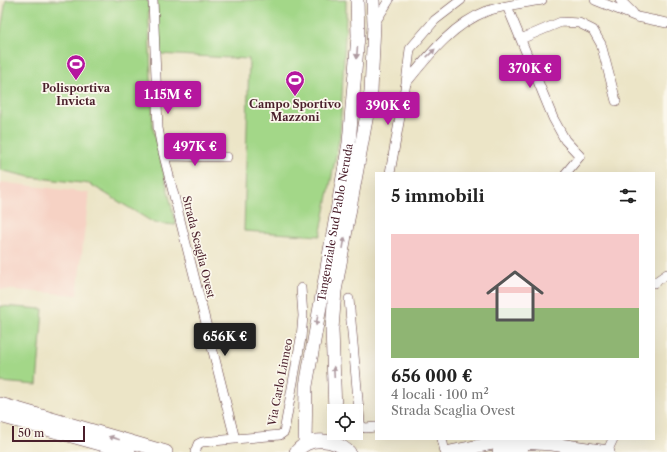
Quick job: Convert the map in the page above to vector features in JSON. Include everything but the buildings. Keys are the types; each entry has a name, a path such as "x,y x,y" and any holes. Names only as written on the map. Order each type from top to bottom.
{"main road":[{"path":"350,0 351,13 358,36"},
{"name":"Tangenziale Sud Pablo Neruda","path":"300,448 306,386 349,143 358,36 357,0"},
{"name":"Tangenziale Sud Pablo Neruda","path":"336,404 332,330 335,291 370,92 374,24 373,0"},
{"path":"0,404 166,452"},
{"path":"0,416 129,452"},
{"path":"300,448 317,440 342,443"},
{"path":"450,452 536,441 607,452"}],"street":[{"name":"Strada Scaglia Ovest","path":"153,0 158,128 235,439"},
{"path":"374,24 389,0"},
{"path":"390,172 406,83 410,49 435,20 461,0"},
{"path":"406,83 427,57 465,22 488,11 542,0"},
{"path":"595,0 637,17 667,23"},
{"path":"620,0 637,17"},
{"path":"507,6 553,118 565,140 580,156 567,172"},
{"path":"520,39 561,22 579,22 594,30 600,44 616,101"},
{"path":"164,156 227,157"},
{"path":"655,282 667,274"},
{"name":"Via Carlo Linneo","path":"235,439 280,435 284,432 301,338 303,316 301,288"},
{"path":"349,299 361,426 365,428 375,427"},
{"path":"194,452 198,444 202,442 235,439"},
{"path":"442,440 445,452"},
{"path":"607,452 613,440"}],"shaded area":[{"path":"0,182 89,193 77,295 0,289"}],"green space":[{"name":"Polisportiva Invicta","path":"6,0 148,0 153,128 176,225 154,223 90,184 30,177 0,170 0,36"},
{"name":"Campo Sportivo Mazzoni","path":"157,0 346,0 340,135 320,236 244,231 249,59 158,54"},
{"path":"0,306 43,309 37,385 0,382"}],"place":[{"name":"Polisportiva Invicta","path":"76,81"},
{"name":"Campo Sportivo Mazzoni","path":"295,97"}]}
